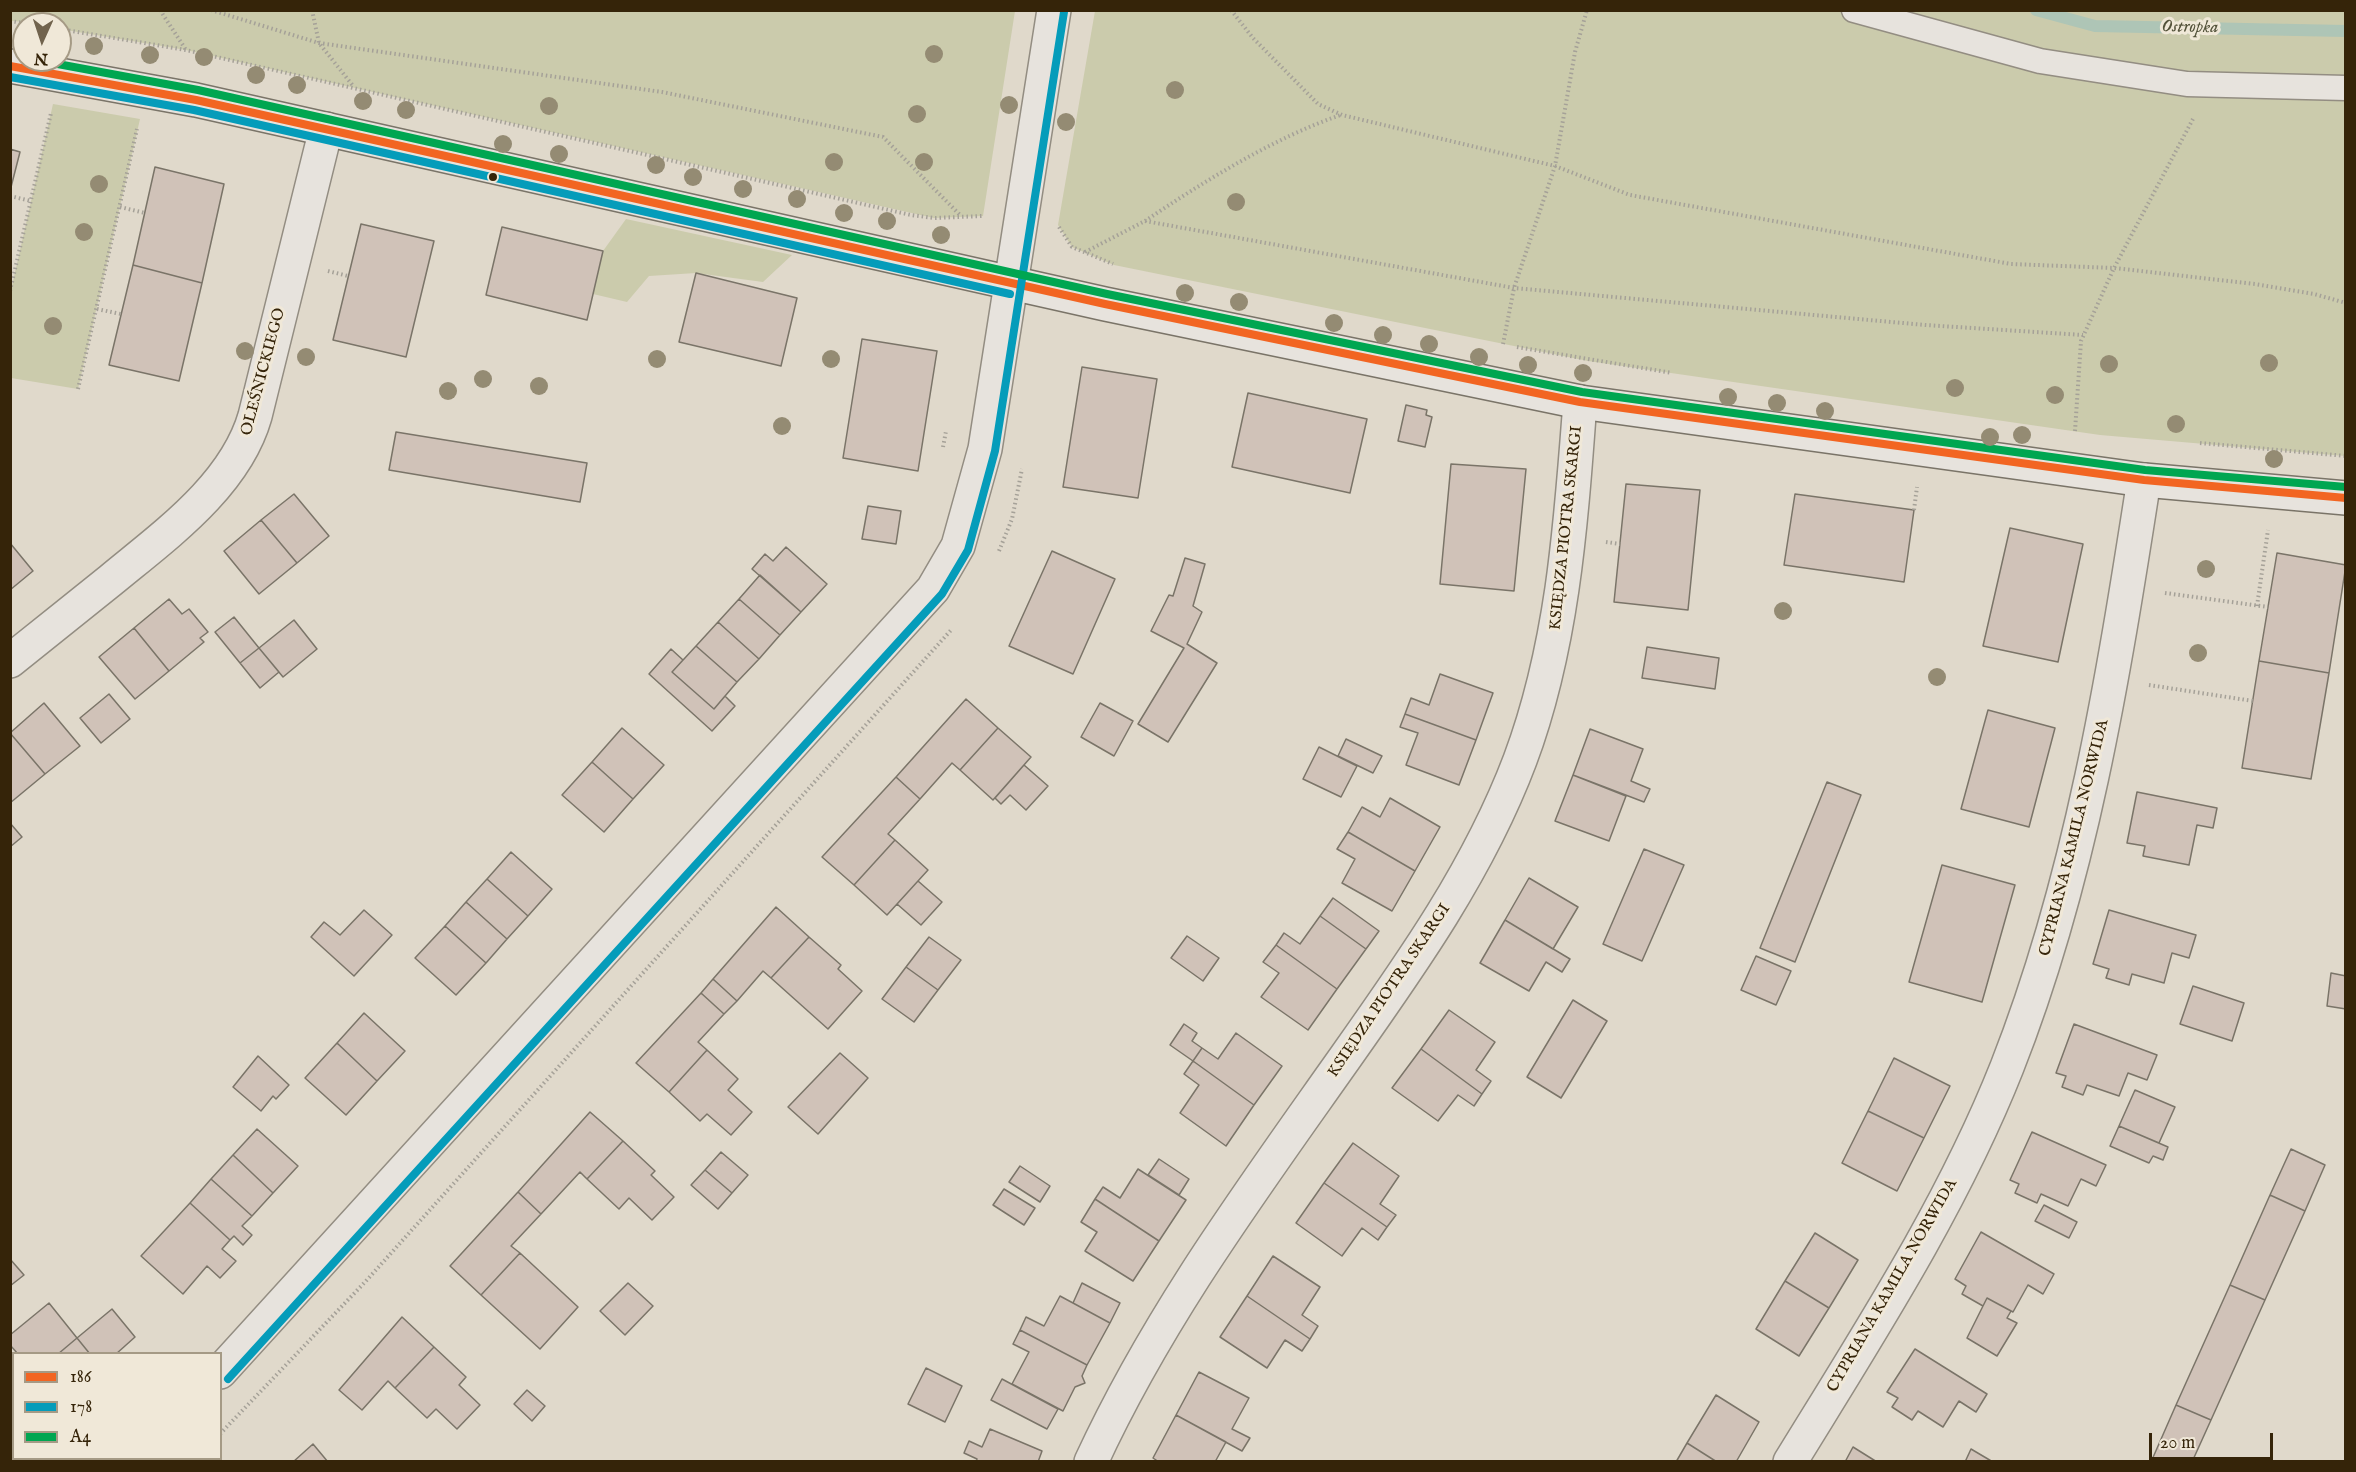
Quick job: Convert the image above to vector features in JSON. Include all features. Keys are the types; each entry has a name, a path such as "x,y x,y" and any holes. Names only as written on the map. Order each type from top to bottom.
{"street":[{"path":"222,1370 933,589 958,546 975,492 985,449 1054,10"},
{"path":"10,66 196,100 1012,284 1580,402 2144,480 2346,498"},
{"name":"OLEŚNICKIEGO","path":"10,662 156,542 205,496 227,471 241,450 255,416 326,129"},
{"name":"KSIĘDZA PIOTRA SKARGI","path":"1091,1461 1128,1386 1218,1238 1433,932 1500,809 1536,713 1554,642 1569,522 1580,402"},
{"name":"CYPRIANA KAMILA NORWIDA","path":"1790,1461 1865,1340 1916,1250 1988,1111 2008,1066 2047,954 2066,888 2107,706 2144,480"}],"lane":[{"path":"1854,10 2040,62 2187,84 2346,88"}],"path":[{"path":"160,10 186,50"},
{"path":"211,10 319,43 662,92 884,137 962,216"},
{"path":"312,10 319,43 355,88"},
{"path":"1231,10 1253,38 1318,104 1342,115 1554,166 1630,195 2011,264 2114,268 2255,284 2314,294 2346,303"},
{"path":"1503,344 1514,288 1554,166 1575,52 1587,10"},
{"path":"72,30 186,50 911,215 934,219 962,216 1021,219 1058,225 1072,246 1114,265"},
{"path":"2075,431 2083,335 2114,268 2211,84"},
{"path":"10,291 53,104"},
{"path":"1085,252 1145,221 1192,189 1312,125 1342,115"},
{"path":"78,388 140,119"},
{"path":"10,196 31,201"},
{"path":"120,207 145,213"},
{"path":"1145,221 1514,288 1925,325 2083,335"},
{"path":"97,309 121,314"},
{"path":"1492,342 1588,361 1683,375"},
{"path":"942,452 946,429"},
{"path":"2063,429 2084,432"},
{"path":"2194,443 2346,456"},
{"path":"1914,510 1918,479"},
{"path":"2257,606 2269,522"},
{"path":"2157,591 2268,607"},
{"path":"2142,684 2253,701"}],"green space":[{"path":"11,10 1015,11 983,216 934,218 186,50 72,31 72,12 12,12 11,21"},
{"path":"1095,11 2345,11 2345,456 2100,435 1588,361 1114,265 1072,247 1058,225"},
{"path":"53,104 140,119 78,389 11,378 11,290"},
{"path":"626,219 792,255 763,282 696,273 649,276 627,302 593,294 603,251"}],"building":[{"path":"10,149 20,152 10,191"},
{"path":"155,167 224,184 202,283 133,265"},
{"path":"361,224 434,241 406,357 333,340"},
{"path":"502,227 603,251 587,320 486,295"},
{"path":"133,265 202,283 179,381 109,365"},
{"path":"696,273 797,298 781,366 679,342"},
{"path":"862,339 937,351 918,471 843,458"},
{"path":"1082,367 1157,379 1138,498 1063,487"},
{"path":"1248,393 1367,419 1350,493 1232,467"},
{"path":"1406,405 1427,410 1426,415 1432,417 1425,447 1398,441"},
{"path":"396,432 587,463 580,502 389,470"},
{"path":"1451,464 1526,469 1514,591 1440,584"},
{"path":"1626,484 1700,490 1688,610 1614,602"},
{"path":"294,494 329,536 297,563 261,520"},
{"path":"1795,494 1914,510 1904,582 1784,565"},
{"path":"868,506 901,511 896,544 862,539"},
{"path":"261,520 297,563 259,594 224,551"},
{"path":"2010,528 2083,544 2058,662 1983,646"},
{"path":"10,543 33,571 10,590"},
{"path":"786,547 827,584 801,612 752,569 765,554 773,561"},
{"path":"1052,551 1115,579 1073,674 1009,646"},
{"path":"2277,553 2346,565 2329,673 2259,661"},
{"path":"1185,558 1205,564 1193,606 1202,612 1187,644 1217,663 1168,742 1138,724 1184,648 1151,631 1169,595 1173,596"},
{"path":"760,575 801,612 780,635 739,599"},
{"path":"169,599 182,614 189,609 208,632 200,638 204,642 169,671 134,628"},
{"path":"739,599 780,635 759,659 718,622"},
{"path":"234,617 259,648 240,663 215,632"},
{"path":"294,620 317,649 283,677 259,648"},
{"path":"718,622 759,659 737,682 696,646"},
{"path":"134,628 169,671 135,699 99,657"},
{"path":"696,646 737,682 714,709 672,672"},
{"path":"1647,647 1719,658 1715,689 1642,678"},
{"path":"259,648 279,672 260,688 240,663"},
{"path":"671,649 683,660 672,672 714,709 725,696 735,706 712,731 649,674"},
{"path":"2259,661 2329,673 2311,779 2242,768"},
{"path":"1440,674 1493,693 1476,740 1405,714 1411,698 1429,705"},
{"path":"109,694 130,719 101,743 80,718"},
{"path":"966,699 998,728 960,770 952,763 920,799 896,777"},
{"path":"44,703 80,746 45,774 10,733"},
{"path":"1100,703 1133,721 1114,756 1081,737"},
{"path":"1988,710 2055,728 2029,827 1961,809"},
{"path":"1405,714 1476,740 1459,785 1406,765 1418,733 1400,727"},
{"path":"622,728 664,765 633,799 592,762"},
{"path":"998,728 1031,757 993,800 960,770"},
{"path":"1590,729 1643,749 1631,781 1650,789 1644,802 1573,775"},
{"path":"10,733 45,774 10,803"},
{"path":"1346,739 1382,756 1373,773 1338,756"},
{"path":"1319,747 1357,766 1341,797 1303,779"},
{"path":"592,762 633,799 604,832 562,795"},
{"path":"1024,765 1048,786 1026,810 1010,795 1001,804 995,798"},
{"path":"1573,775 1626,796 1609,841 1555,821"},
{"path":"896,777 920,799 888,834 895,840 854,885 822,857"},
{"path":"1827,782 1861,795 1795,962 1760,948"},
{"path":"2137,792 2217,808 2213,828 2197,825 2189,865 2143,856 2145,846 2127,843"},
{"path":"1390,798 1440,827 1415,871 1348,832 1362,807 1380,817"},
{"path":"10,823 22,837 10,847"},
{"path":"1348,832 1415,871 1392,911 1342,883 1355,859 1337,849"},
{"path":"895,840 928,870 887,915 854,885"},
{"path":"1644,849 1684,865 1642,961 1603,944"},
{"path":"511,852 552,889 528,916 487,879"},
{"path":"1942,865 2015,885 1982,1002 1909,982"},
{"path":"1529,878 1578,907 1553,949 1505,920"},
{"path":"487,879 528,916 507,939 466,902"},
{"path":"918,881 942,902 921,925 897,904"},
{"path":"1333,898 1379,931 1366,949 1320,916"},
{"path":"466,902 507,939 486,963 445,926"},
{"path":"776,907 809,937 771,978 763,971 737,1001 713,979"},
{"path":"364,910 392,935 354,976 311,937 324,922 340,935"},
{"path":"2109,910 2196,935 2189,958 2172,953 2164,983 2132,974 2129,985 2106,978 2109,969 2093,964"},
{"path":"1320,916 1366,949 1337,989 1276,945 1284,933 1300,944"},
{"path":"1505,920 1570,959 1562,972 1546,962 1529,991 1480,963"},
{"path":"445,926 486,963 456,995 415,958"},
{"path":"1187,936 1219,958 1203,981 1171,958"},
{"path":"809,937 841,965 838,969 862,991 828,1029 771,978"},
{"path":"929,937 961,960 938,990 906,967"},
{"path":"1276,945 1337,989 1308,1030 1261,997 1279,973 1263,962"},
{"path":"1756,956 1791,971 1776,1005 1741,990"},
{"path":"906,967 938,990 914,1022 882,999"},
{"path":"2331,973 2346,976 2346,1009 2327,1006"},
{"path":"713,979 737,1001 724,1014 701,993"},
{"path":"2193,986 2244,1003 2232,1041 2180,1024"},
{"path":"701,993 724,1014 698,1042 707,1050 669,1092 636,1063"},
{"path":"1573,1000 1607,1021 1561,1098 1527,1077"},
{"path":"1449,1010 1495,1042 1476,1070 1491,1081 1482,1094 1421,1049"},
{"path":"364,1013 405,1051 377,1081 337,1043"},
{"path":"1184,1024 1197,1033 1192,1041 1202,1048 1193,1061 1170,1045"},
{"path":"2074,1024 2157,1055 2147,1080 2128,1073 2119,1096 2087,1085 2083,1095 2062,1087 2066,1076 2056,1073"},
{"path":"1236,1033 1282,1066 1254,1105 1193,1061 1202,1048 1218,1059"},
{"path":"337,1043 377,1081 346,1115 305,1078"},
{"path":"1421,1049 1482,1094 1474,1106 1458,1095 1438,1121 1392,1088"},
{"path":"707,1050 738,1079 728,1090 752,1112 731,1135 707,1114 700,1121 669,1092"},
{"path":"840,1053 868,1078 818,1134 788,1107"},
{"path":"258,1056 289,1085 276,1099 273,1096 261,1111 233,1087"},
{"path":"1894,1058 1950,1086 1924,1138 1868,1111"},
{"path":"1193,1061 1254,1105 1226,1146 1180,1113 1199,1085 1184,1074"},
{"path":"2135,1090 2175,1107 2159,1143 2119,1126"},
{"path":"1868,1111 1924,1138 1897,1191 1842,1163"},
{"path":"590,1112 623,1141 587,1179 580,1172 541,1214 518,1192"},
{"path":"2119,1126 2168,1147 2163,1160 2153,1156 2149,1163 2110,1146"},
{"path":"257,1129 298,1166 273,1193 233,1155"},
{"path":"2032,1132 2106,1165 2096,1186 2081,1179 2068,1206 2041,1194 2037,1203 2015,1193 2019,1184 2010,1180"},
{"path":"623,1141 655,1171 651,1175 674,1197 652,1220 629,1198 619,1209 587,1179"},
{"path":"1353,1143 1399,1176 1380,1204 1396,1215 1387,1227 1324,1183"},
{"path":"2291,1149 2325,1165 2305,1211 2270,1195"},
{"path":"721,1152 748,1175 732,1193 705,1170"},
{"path":"233,1155 273,1193 252,1216 211,1179"},
{"path":"1159,1159 1189,1179 1179,1195 1148,1175"},
{"path":"1020,1166 1050,1186 1040,1202 1009,1182"},
{"path":"1138,1169 1186,1200 1159,1241 1095,1199 1103,1187 1120,1198"},
{"path":"705,1170 732,1193 718,1209 691,1185"},
{"path":"211,1179 252,1216 242,1226 252,1235 243,1245 234,1236 230,1240 190,1203"},
{"path":"1324,1183 1387,1227 1378,1240 1362,1228 1342,1256 1296,1223"},
{"path":"1004,1189 1035,1208 1024,1225 993,1205"},
{"path":"518,1192 541,1214 511,1246 520,1253 481,1295 450,1266"},
{"path":"2270,1195 2305,1211 2265,1300 2230,1285"},
{"path":"1095,1199 1159,1241 1133,1281 1085,1251 1097,1232 1081,1222"},
{"path":"190,1203 230,1240 222,1249 236,1261 220,1278 207,1266 183,1294 141,1256"},
{"path":"2044,1205 2077,1222 2069,1238 2035,1221"},
{"path":"1981,1232 2054,1274 2043,1294 2028,1285 2013,1312 1987,1298 1983,1306 1962,1294 1966,1286 1955,1279"},
{"path":"1815,1233 1858,1260 1829,1308 1785,1281"},
{"path":"520,1253 578,1307 540,1349 481,1295"},
{"path":"1273,1256 1320,1287 1302,1315 1318,1326 1310,1339 1247,1296"},
{"path":"10,1259 24,1275 10,1286"},
{"path":"1785,1281 1829,1308 1799,1356 1756,1329"},
{"path":"628,1283 653,1306 625,1335 600,1311"},
{"path":"1082,1283 1120,1303 1110,1323 1073,1303"},
{"path":"2230,1285 2265,1300 2211,1420 2176,1405"},
{"path":"1060,1296 1110,1323 1087,1365 1020,1330 1026,1317 1044,1326"},
{"path":"1247,1296 1310,1339 1302,1351 1285,1340 1267,1368 1220,1337"},
{"path":"1987,1298 2011,1311 2007,1318 2017,1323 1997,1356 1967,1338"},
{"path":"49,1303 77,1338 60,1352 16,1352 10,1345 10,1335"},
{"path":"112,1309 135,1337 118,1352 88,1352 77,1338"},
{"path":"402,1317 434,1347 395,1388 388,1381 362,1410 339,1390"},
{"path":"1020,1330 1087,1365 1082,1376 1085,1383 1075,1387 1063,1411 1012,1384 1029,1352 1013,1344"},
{"path":"77,1338 88,1352 60,1352"},
{"path":"434,1347 466,1377 459,1385 480,1405 457,1429 436,1409 427,1418 395,1388"},
{"path":"1915,1349 1987,1394 1976,1412 1959,1401 1943,1427 1918,1411 1912,1420 1892,1407 1898,1398 1887,1392"},
{"path":"926,1368 962,1386 945,1422 908,1404"},
{"path":"1199,1372 1249,1398 1232,1429 1250,1438 1242,1451 1176,1415"},
{"path":"1002,1379 1058,1409 1047,1429 991,1400"},
{"path":"527,1390 545,1406 532,1421 514,1404"},
{"path":"1716,1395 1759,1422 1736,1462 1717,1462 1687,1443"},
{"path":"2176,1405 2211,1420 2192,1462 2151,1462"},
{"path":"1176,1415 1226,1442 1215,1462 1159,1462 1153,1458"},
{"path":"990,1429 1042,1451 1038,1462 976,1462 977,1459 964,1453 969,1441 982,1447"},
{"path":"1687,1443 1717,1462 1676,1462"},
{"path":"313,1444 328,1462 293,1462"},
{"path":"1853,1447 1877,1462 1845,1462"},
{"path":"1971,1449 1993,1462 1965,1462"}],"waterway":[{"name":"Ostropka","path":"2036,10 2095,26 2346,31"}],"transit line":[{"name":"178","path":"228,1379 942,594 968,550 995,451 1064,12"},
{"name":"186","path":"10,66 196,100 1105,304 1580,402 2144,480 2346,498"},
{"name":"A4","path":"72,67 198,90 1107,294 1582,392 2145,470 2346,487"},
{"name":"178","path":"10,77 194,110 1010,294"}]}
